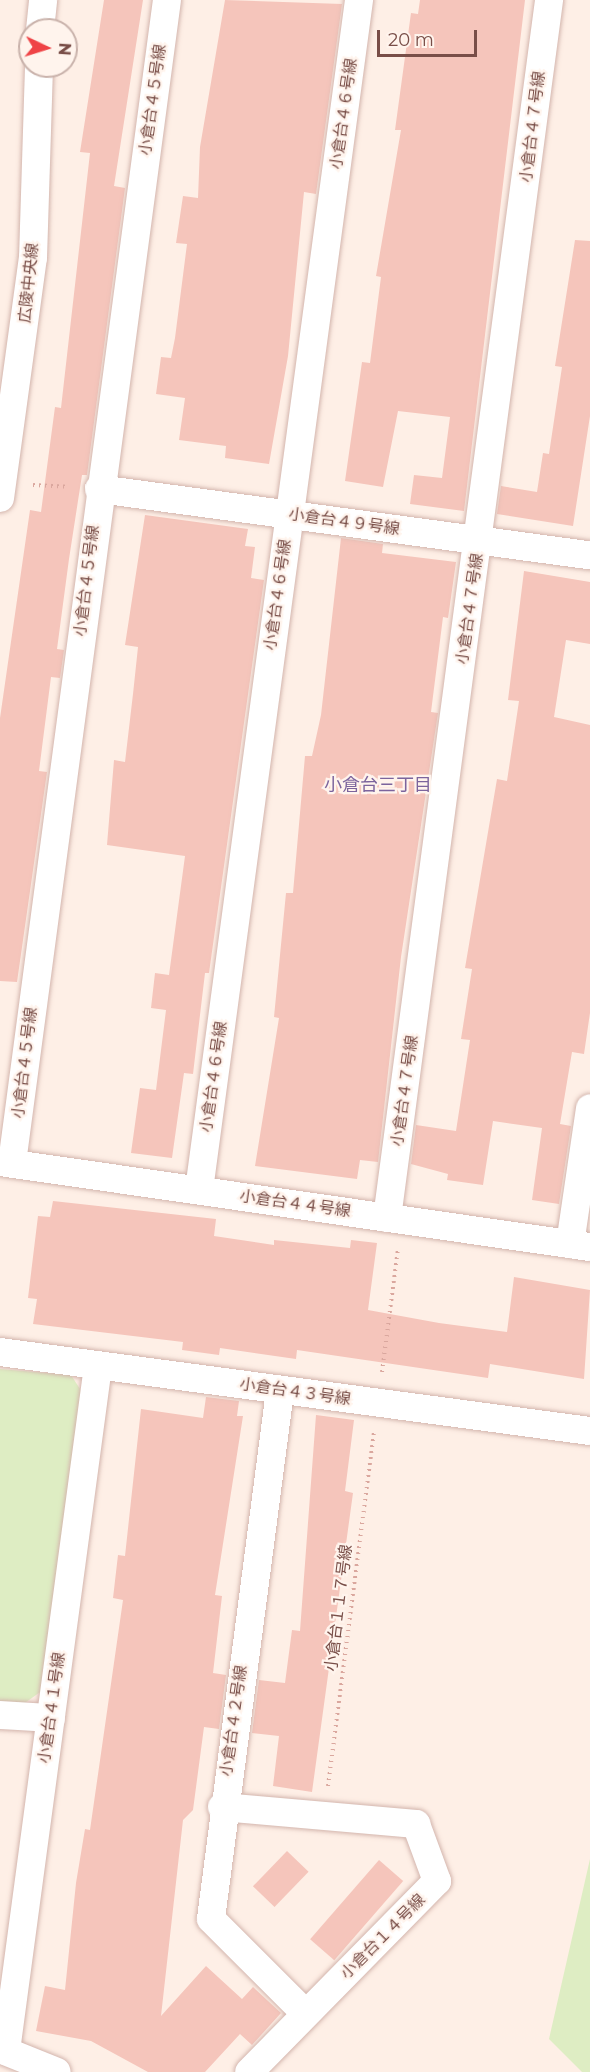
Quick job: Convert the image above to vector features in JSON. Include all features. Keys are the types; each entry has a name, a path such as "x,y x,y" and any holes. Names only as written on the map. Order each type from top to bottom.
{"street":[{"path":"41,18 43,0"},
{"name":"小倉台４５号線","path":"6,1163 167,0"},
{"name":"小倉台４６号線","path":"199,1190 359,0"},
{"name":"小倉台４７号線","path":"387,1218 479,540 549,0"},
{"name":"広陵中央線","path":"12,491 33,258 39,78"},
{"name":"小倉台４９号線","path":"99,489 590,555"},
{"path":"580,1246 590,1108"},
{"name":"小倉台４４号線","path":"6,1163 580,1246"},
{"name":"小倉台４３号線","path":"0,1352 590,1431"},
{"name":"小倉台４１号線","path":"3,2050 51,1718 98,1366"},
{"name":"小倉台４２号線","path":"280,1390 222,1807 211,1919 306,2014"},
{"path":"0,1715 51,1718"},
{"name":"小倉台１４号線","path":"222,1807 416,1824 437,1881 249,2072"},
{"path":"3,2050 57,2072"}],"path":[{"path":"12,491 99,489"},
{"name":"小倉台１１７号線","path":"324,1816 398,1246 387,1218"}],"green space":[{"path":"0,1369 71,1375 82,1392 43,1690 22,1705 0,1702"},
{"path":"590,1859 590,2072 582,2072 549,2039"}],"building":[{"path":"104,0 143,0 114,186 125,188 87,475 82,475 57,649 64,650 60,678 51,677 39,771 47,772 17,982 0,981 0,718 30,510 41,512 55,407 61,408 90,153 80,152"},
{"path":"225,0 342,4 316,194 304,192 288,356 269,464 225,458 226,446 179,440 185,398 156,394 161,357 171,358 175,338 187,244 176,243 183,196 198,198 200,147"},
{"path":"420,0 525,0 464,511 410,504 414,475 442,478 450,417 398,411 383,487 345,481 362,362 370,363 381,277 376,276 401,130 395,130 411,13 418,14"},
{"path":"575,240 590,241 590,416 573,526 497,514 501,486 537,492 543,453 549,454 562,367 555,366"},
{"path":"145,515 248,529 245,546 255,547 251,578 264,580 209,973 205,973 193,1074 184,1073 172,1158 131,1153 140,1088 156,1090 166,1010 151,1008 155,973 169,975 185,856 107,845 114,760 125,762 133,694 138,647 125,645"},
{"path":"341,538 383,544 382,553 456,562 448,618 443,617 431,712 438,713 401,957 378,1162 360,1160 357,1179 255,1166 279,1018 274,1017 286,893 293,893 305,756 312,756 321,715"},
{"path":"524,571 590,582 590,644 566,640 554,717 590,725 590,1013 584,1054 572,1052 560,1124 571,1126 559,1204 532,1200 542,1128 493,1121 483,1185 447,1180 448,1174 411,1164 416,1125 456,1131 470,1040 461,1039 472,969 465,968 497,779 507,781 519,701 508,700"},
{"path":"53,1201 216,1219 214,1236 274,1245 274,1240 350,1248 351,1240 377,1243 368,1310 439,1323 507,1332 514,1277 590,1290 584,1379 490,1364 488,1378 297,1350 296,1359 220,1348 219,1355 182,1350 183,1342 33,1324 37,1299 28,1298 38,1216 50,1217"},
{"path":"206,1397 239,1401 237,1416 243,1416 215,1595 222,1596 213,1673 226,1675 219,1729 204,1727 193,1810 183,1820 161,2016 206,1966 242,1999 253,1987 281,2013 252,2045 240,2034 205,2072 148,2072 91,2041 36,2031 45,1986 65,1990 76,1883 85,1829 90,1830 123,1600 113,1598 118,1555 125,1556 141,1409 203,1418"},
{"path":"316,1415 354,1420 345,1491 353,1493 312,1792 273,1786 279,1736 252,1733 259,1680 285,1683 292,1630 300,1631"},
{"path":"287,1851 309,1872 275,1907 253,1886"},
{"path":"379,1860 403,1881 334,1960 310,1939"}],"district":[{"name":"小倉台三丁目","path":"378,785"}]}
